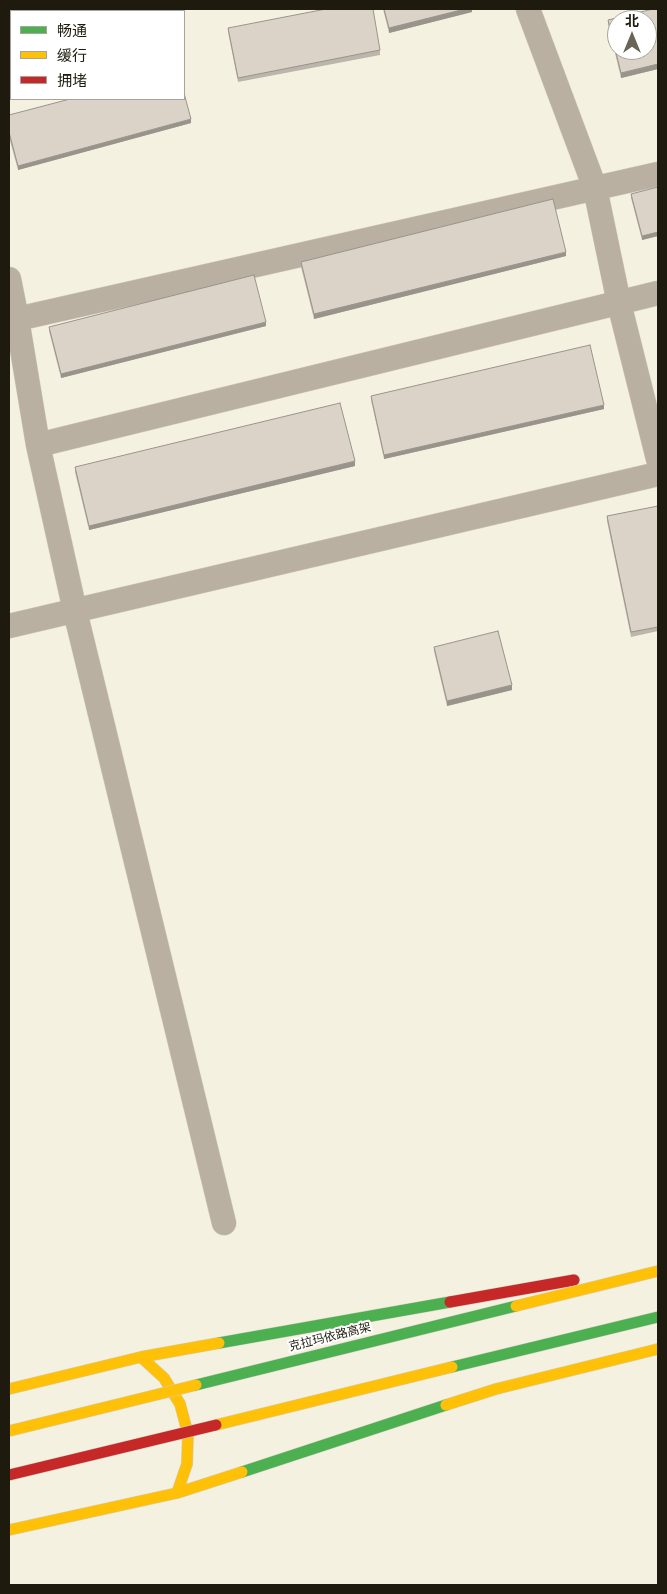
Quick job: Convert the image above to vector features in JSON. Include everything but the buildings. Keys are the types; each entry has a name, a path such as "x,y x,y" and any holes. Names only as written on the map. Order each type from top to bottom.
{"main road":[{"path":"9,1389 142,1357 588,1278 658,1261"},
{"name":"克拉玛依路高架","path":"9,1431 658,1271"},
{"path":"419,1329 585,1277"},
{"path":"9,1475 658,1317"},
{"path":"9,1530 177,1493 496,1389 658,1349"},
{"path":"142,1357 164,1378 180,1404 188,1434 187,1464 177,1493"}],"street":[{"path":"528,9 595,188 619,303 658,460"},
{"path":"17,319 658,174"},
{"path":"9,279 38,445 75,610 224,1223"},
{"path":"38,445 658,293"},
{"path":"9,626 658,474"}],"traffic: fast":[{"path":"219,1343 450,1302"},
{"path":"196,1385 516,1306"},
{"path":"452,1367 658,1317"},
{"path":"242,1472 446,1405"}],"traffic: slow":[{"path":"516,1306 658,1271"},
{"path":"9,1389 141,1357 219,1343"},
{"path":"446,1405 496,1389 658,1349"},
{"path":"141,1357 164,1378 180,1404 188,1434 187,1464 177,1493"},
{"path":"216,1425 452,1367"},
{"path":"9,1431 196,1385"},
{"path":"9,1530 177,1493 242,1472"}],"traffic: jam":[{"path":"450,1302 574,1280"},
{"path":"9,1475 216,1425"}]}
